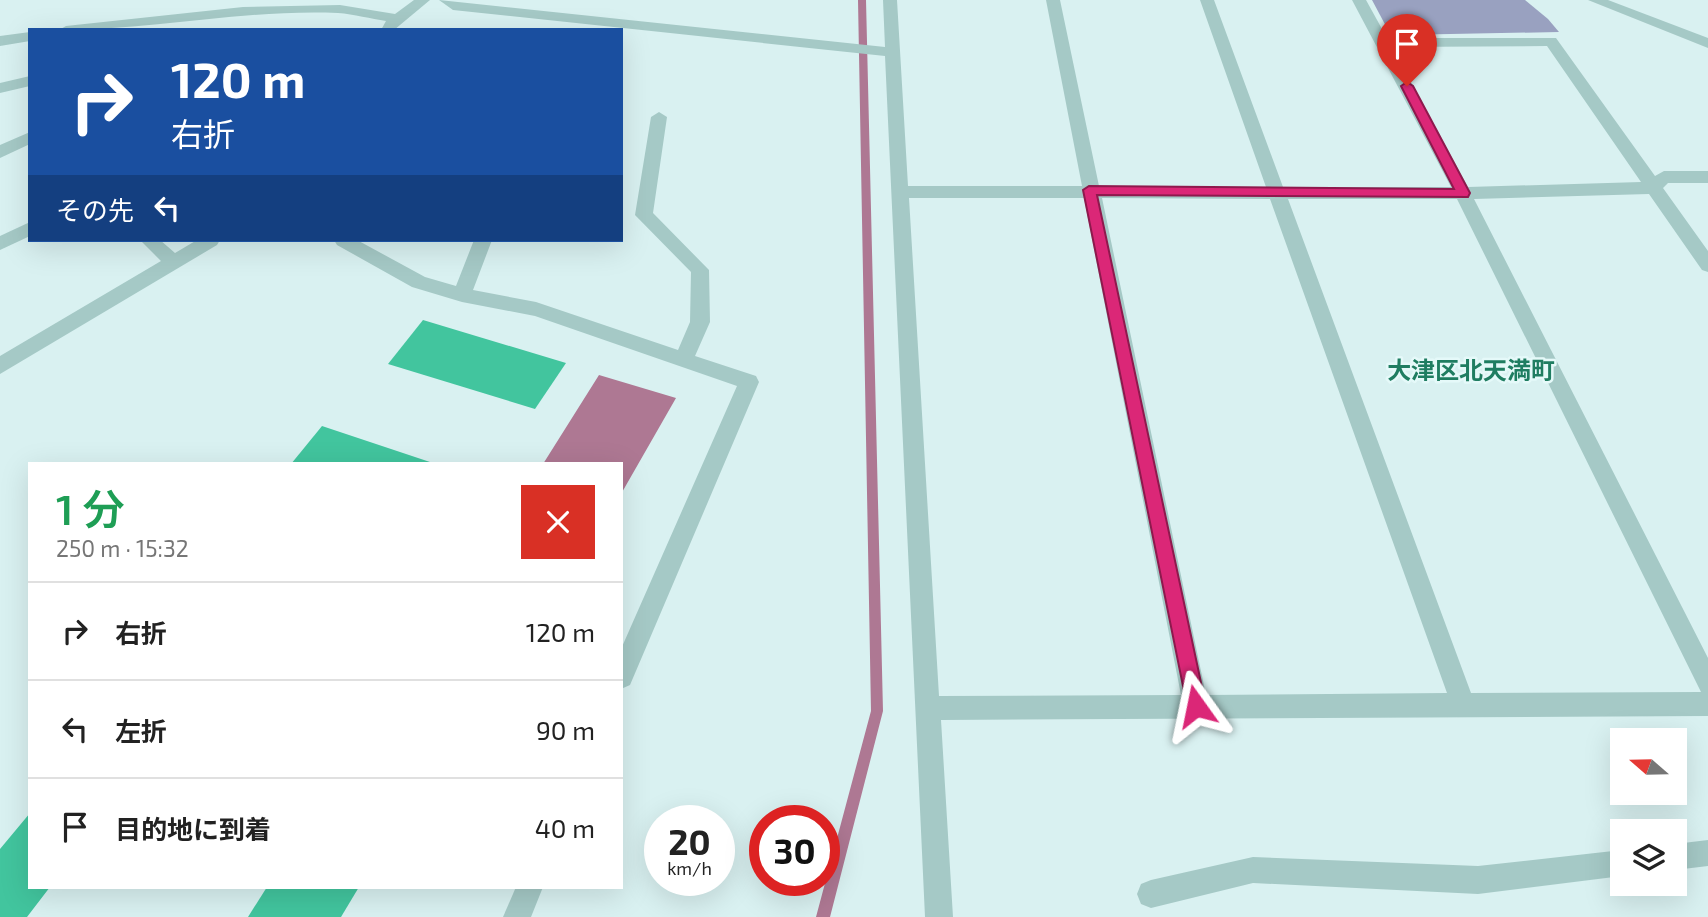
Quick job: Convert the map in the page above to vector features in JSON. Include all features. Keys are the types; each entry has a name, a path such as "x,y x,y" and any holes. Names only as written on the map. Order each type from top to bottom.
{"street":[{"path":"84,28 243,10 340,9 391,24 423,0"},
{"path":"446,0 453,6 893,52"},
{"path":"890,0 939,917"},
{"path":"1053,0 1089,190 1196,706"},
{"path":"1207,0 1463,705"},
{"path":"1359,0 1463,193 1708,683"},
{"path":"1595,0 1708,43"},
{"path":"0,41 28,36"},
{"path":"1384,43 1550,41 1708,265"},
{"path":"0,88 28,81"},
{"path":"659,117 644,215 700,270 700,322 683,361"},
{"path":"0,152 28,138"},
{"path":"902,192 1089,190 1463,193 1654,188 1664,177 1708,177"},
{"path":"0,244 28,229"},
{"path":"151,242 173,262"},
{"path":"0,366 208,242"},
{"path":"347,242 419,282 462,295 536,309 749,382 623,672"},
{"path":"462,295 482,242"},
{"path":"928,708 1708,704"},
{"path":"1687,856 1708,853"},
{"path":"1151,894 1253,870 1478,880 1610,864"},
{"path":"517,917 529,889"}],"shaded area":[{"path":"1372,0 1525,0 1559,32 1400,35 1388,30"},
{"path":"599,375 676,398 623,491 623,462 544,462"}],"building":[{"path":"423,320 566,363 535,409 388,364"},
{"path":"322,426 430,462 293,462"},
{"path":"28,815 28,889 48,889 27,917 0,917 0,849"},
{"path":"266,889 358,889 341,917 248,917"}],"waterway":[{"path":"823,917 877,711 862,0"}],"district":[{"name":"大津区北天満町","path":"1471,369"}],"route":[{"path":"1196,706 1089,190 1463,193 1407,86"}]}
